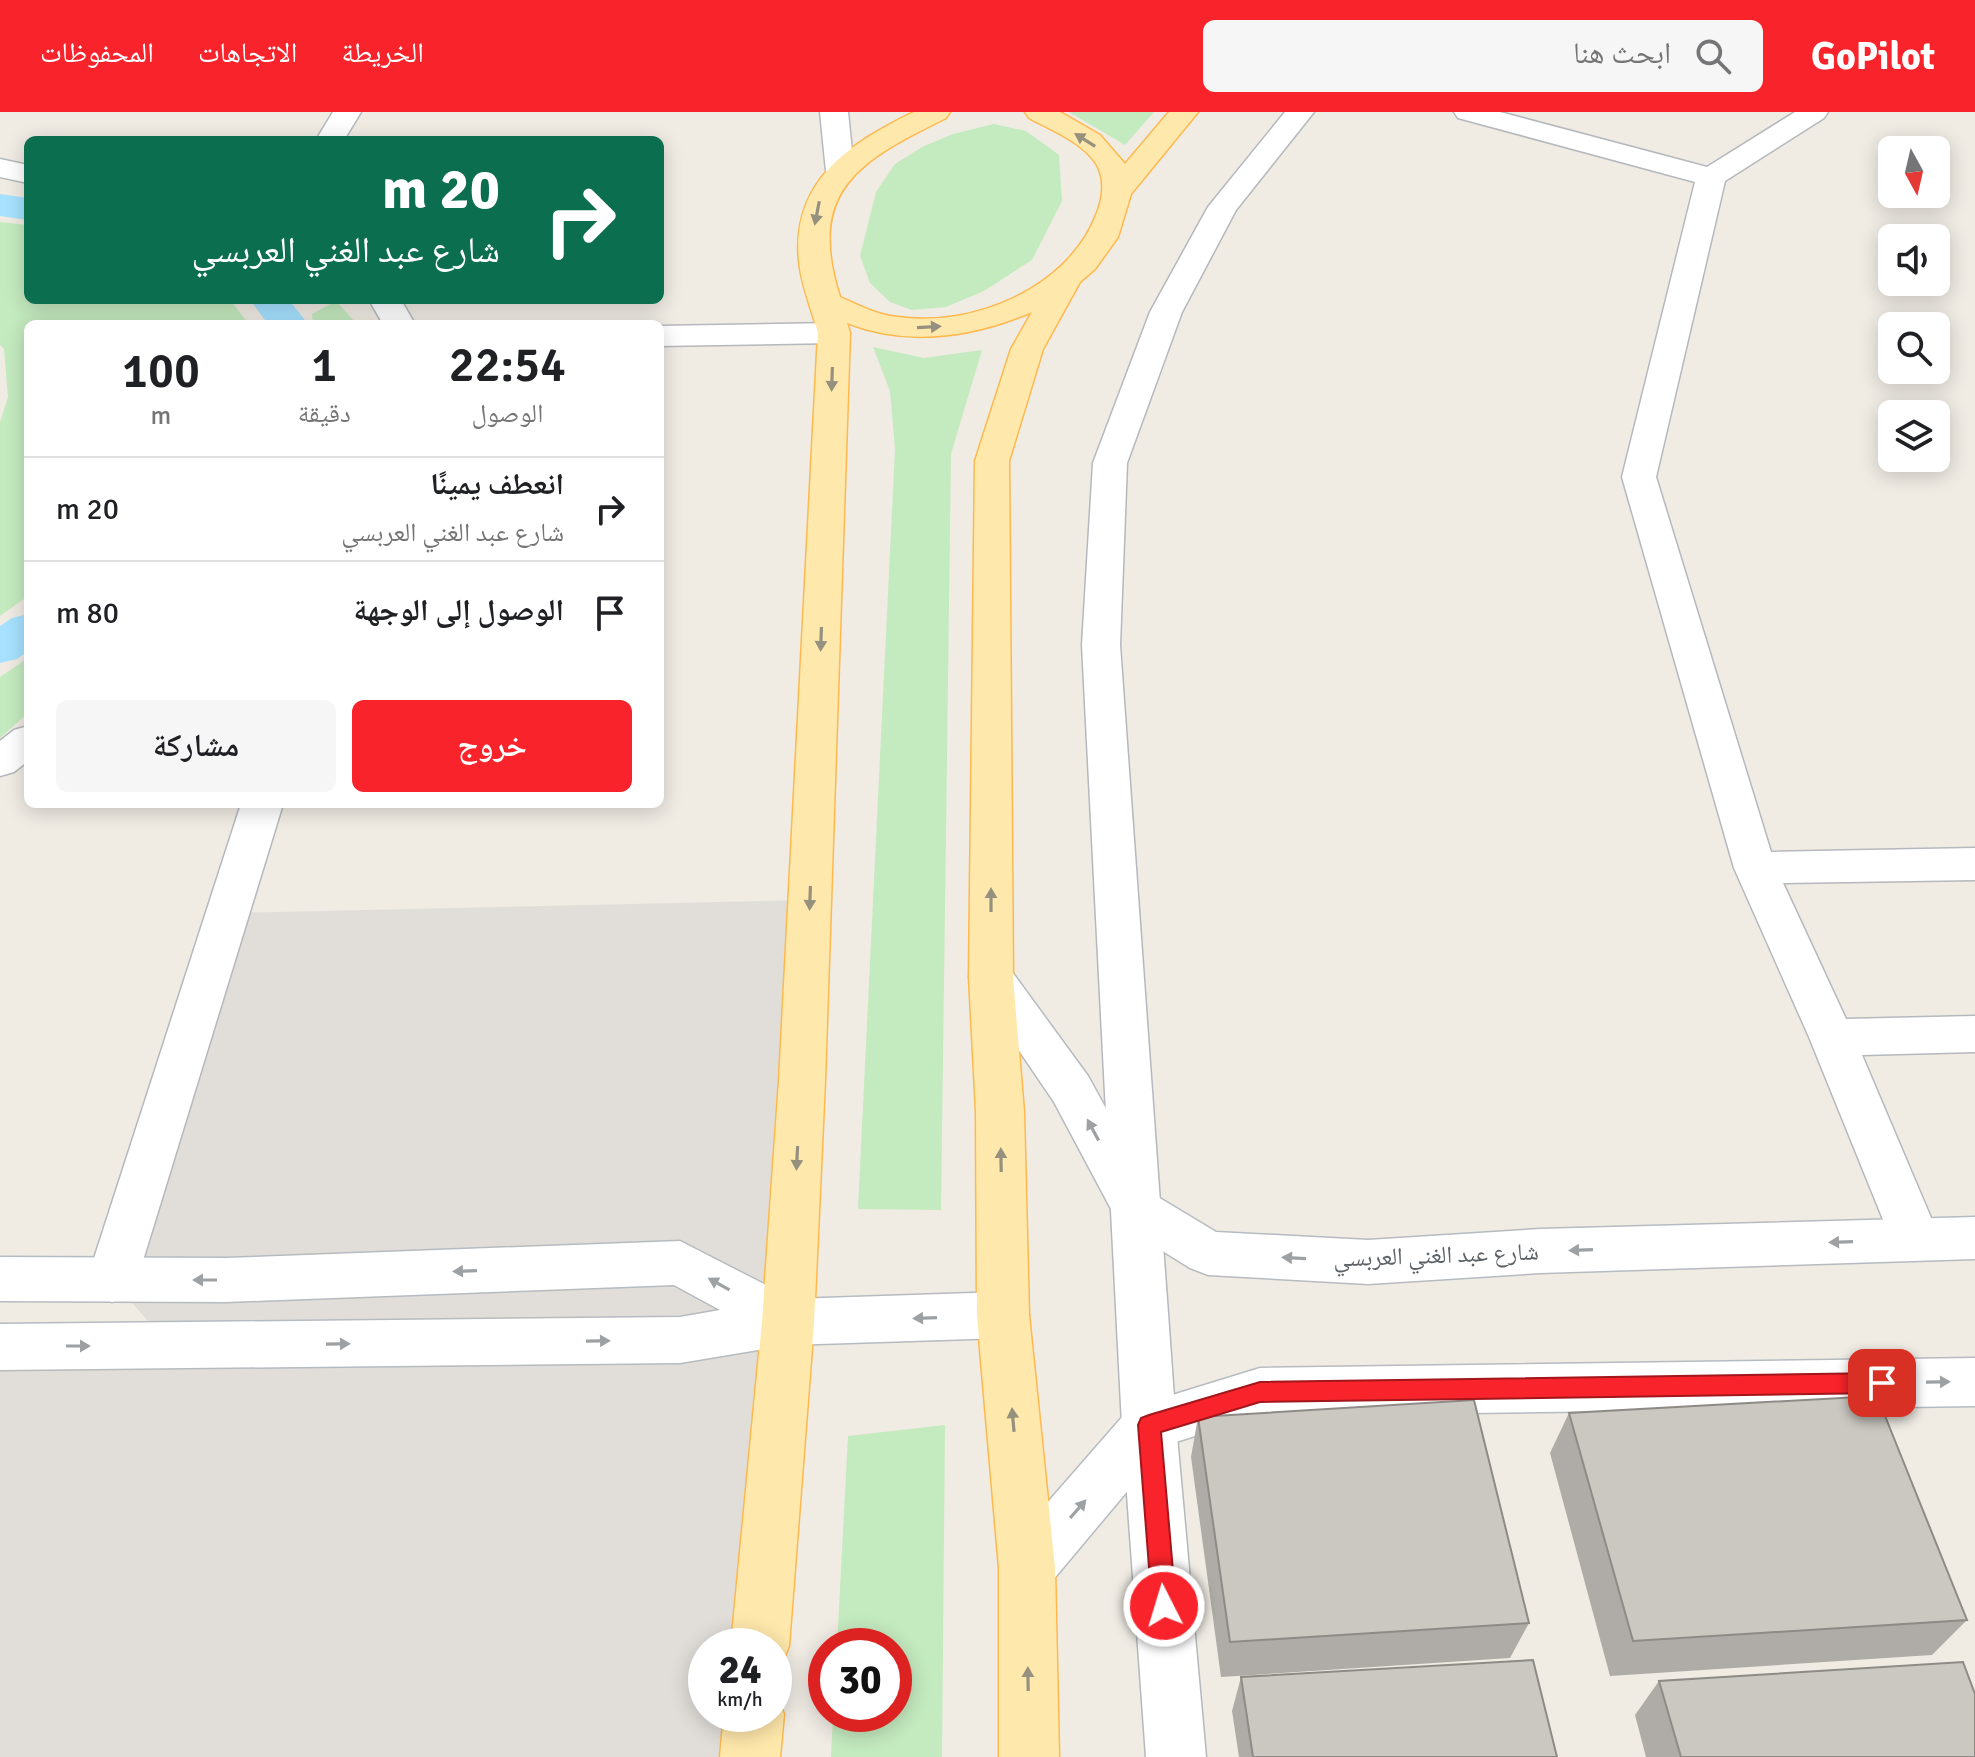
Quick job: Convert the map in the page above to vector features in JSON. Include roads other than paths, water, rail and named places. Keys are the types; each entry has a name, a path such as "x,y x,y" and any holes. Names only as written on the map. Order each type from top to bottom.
{"main road":[{"path":"762,1628 788,1322 802,1066 830,317 817,280 811,250 820,198 840,171 872,146 936,112"},
{"path":"1029,1757 1027,1568 1003,1315 1000,1112 991,977 992,461 1027,349 1067,278 1094,249 1111,224 1118,191 1112,167 1096,146 1039,112"},
{"path":"1118,191 1184,112"},
{"path":"830,317 907,328 949,326 994,317 1029,303 1067,278"},
{"path":"750,1757 752,1732"}],"street":[{"path":"332,136 347,112"},
{"path":"834,112 840,171"},
{"path":"1176,1757 1149,1425 1101,645 1110,463 1166,312 1215,220 1300,112"},
{"path":"1468,112 1711,177"},
{"path":"1814,112 1711,177 1639,477 1755,868 1832,1037 1915,1239"},
{"path":"0,168 24,173"},
{"path":"664,336 830,317"},
{"path":"0,762 24,743"},
{"path":"112,1280 261,808"},
{"path":"1755,868 1975,864"},
{"path":"991,977 1071,1089 1136,1209"},
{"path":"1832,1037 1975,1034"},
{"name":"شارع عبد الغني العربسي","path":"1136,1209 1208,1253 1368,1262 1540,1251 1975,1238"},
{"path":"0,1279 226,1280 680,1263 788,1322"},
{"path":"0,1347 680,1340 788,1322 1003,1315"},
{"path":"1027,1568 1149,1425 1260,1392 1975,1382"}],"waterway":[{"path":"0,205 24,208"},
{"path":"272,304 285,320"},
{"path":"0,648 24,632"}]}
